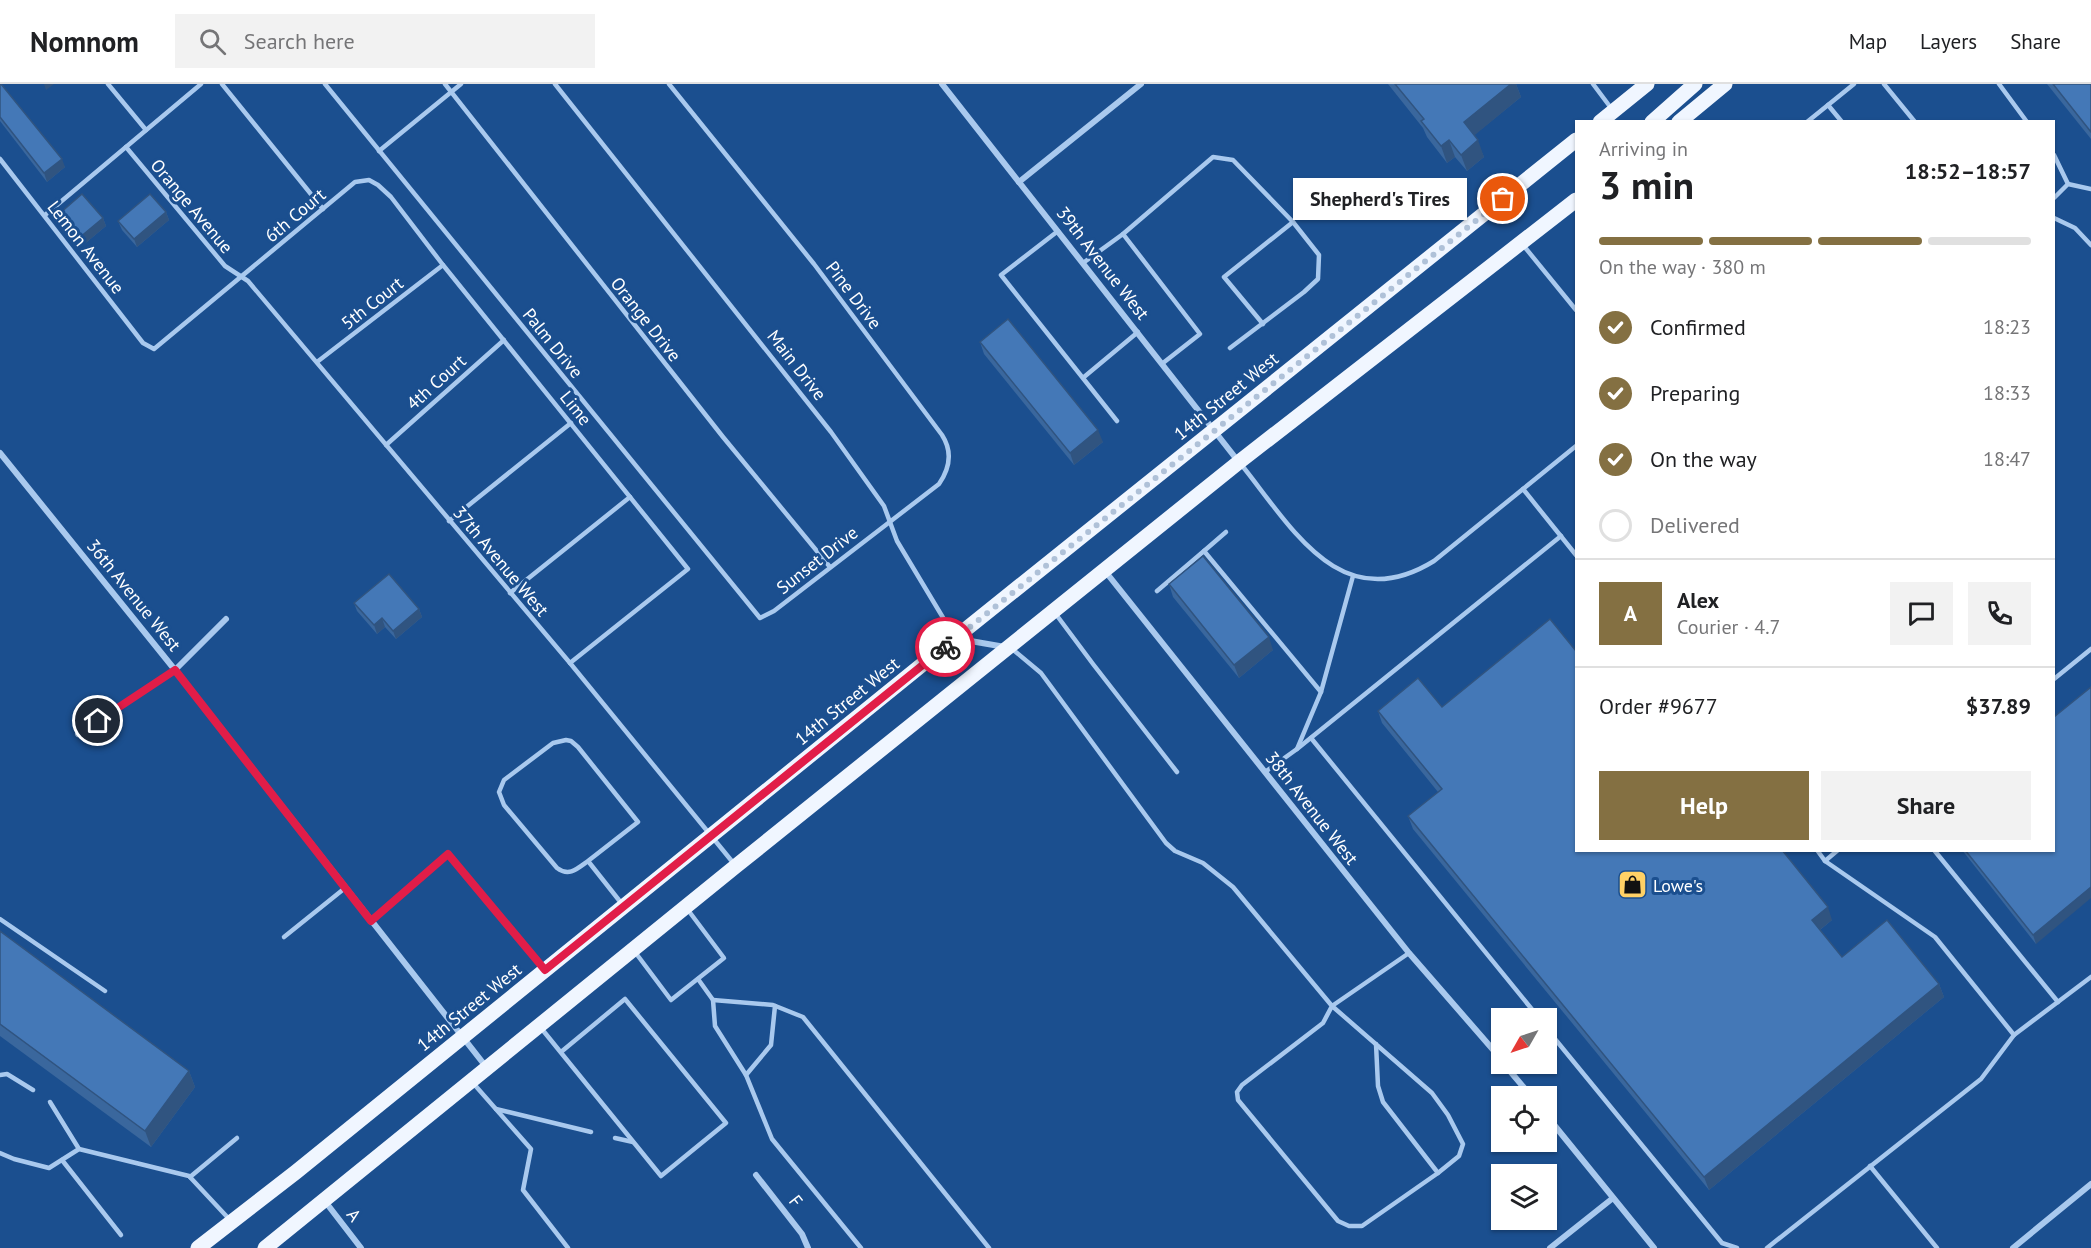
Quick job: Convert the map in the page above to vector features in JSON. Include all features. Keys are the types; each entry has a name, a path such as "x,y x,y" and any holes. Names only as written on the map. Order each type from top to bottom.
{"main road":[{"path":"1602,120 1647,84"},
{"path":"1654,120 1695,84"},
{"path":"1681,120 1725,84"},
{"name":"14th Street West","path":"198,1248 296,1172 955,638 1575,141"},
{"path":"265,1248 1239,462 1575,200"}],"street":[{"name":"39th Avenue West","path":"942,84 1239,462"},
{"path":"1019,182 1141,84"},
{"name":"36th Avenue West","path":"0,453 175,670 487,1068"},
{"name":"38th Avenue West","path":"1104,570 1409,954 1491,1048"},
{"path":"78,734 175,670 226,619"},
{"path":"955,638 1009,648"},
{"name":"38th Avenue West","path":"1513,1074 1523,1086"},
{"path":"1557,1129 1654,1248"},
{"name":"F","path":"756,1175 802,1234 808,1248"},
{"path":"2013,1248 2091,1184"},
{"path":"1550,1248 1613,1198"},
{"name":"A","path":"324,1200 360,1248"}],"lane":[{"path":"108,84 146,130"},
{"path":"45,215 201,84"},
{"path":"222,84 323,209"},
{"name":"Palm Drive","path":"325,84 760,618"},
{"name":"Orange Drive","path":"445,84 723,437 830,567"},
{"path":"379,151 461,84"},
{"name":"Main Drive","path":"555,84 831,432 884,506 897,541 955,638"},
{"name":"Pine Drive","path":"669,84 814,264 946,442 950,456 945,475 939,483 888,521"},
{"path":"1593,84 1613,111"},
{"path":"1809,120 1854,84"},
{"path":"1884,84 1913,120"},
{"path":"1998,84 2025,120"},
{"path":"1828,105 1840,120"},
{"name":"Orange Avenue","path":"126,147 225,266 242,277"},
{"path":"1083,263 1123,234 1213,157 1233,160 1293,222 1319,255 1318,279 1230,348"},
{"path":"2055,157 2068,184"},
{"name":"Lemon Avenue","path":"0,159 143,342 154,349"},
{"name":"6th Court","path":"154,349 355,182 369,180 392,197 443,265"},
{"path":"2068,184 2091,189"},
{"path":"2055,197 2068,184"},
{"path":"2055,218 2075,228 2091,245"},
{"path":"1263,324 1224,278 1293,222"},
{"path":"1058,231 1001,275 1117,421"},
{"path":"1123,234 1200,334 1163,363"},
{"path":"1522,242 1575,307"},
{"name":"Lime","path":"443,265 688,569 570,663"},
{"name":"5th Court","path":"317,362 443,265"},
{"name":"37th Avenue West","path":"242,277 248,281 317,362 570,663 736,866"},
{"path":"1084,377 1138,332"},
{"name":"4th Court","path":"386,445 504,340"},
{"path":"449,521 571,423"},
{"path":"1239,462 1312,552 1331,566 1353,576 1377,580 1408,575 1434,561 1575,447"},
{"path":"1522,489 1575,554"},
{"path":"510,593 630,497"},
{"name":"Sunset Drive","path":"760,618 774,611 888,521"},
{"path":"1157,591 1226,532"},
{"path":"1265,772 1311,738 1561,536"},
{"path":"1204,551 1321,692"},
{"path":"1297,749 1321,692 1353,576"},
{"path":"1054,611 1177,772"},
{"path":"1009,648 1041,672 1166,843 1175,851 1203,863 1233,887 1332,1006 1432,1093 1449,1115 1463,1144 1459,1156 1362,1226 1349,1226 1338,1221 1238,1100 1237,1092 1242,1085 1323,1023 1332,1006 1409,954"},
{"path":"2055,678 2091,649"},
{"path":"1311,738 1531,1008"},
{"path":"571,741 638,822 588,861 570,873 557,868 504,805 499,792 504,780 553,743 571,741"},
{"path":"1818,852 1825,861 1935,937 2014,1035"},
{"path":"1825,861 1836,852"},
{"path":"1936,852 2058,1002"},
{"path":"371,921 448,854 545,970"},
{"path":"588,861 624,906"},
{"path":"284,937 345,888"},
{"path":"634,950 671,1000 724,958 686,908"},
{"path":"0,919 105,991"},
{"path":"1767,1248 1981,1079 2014,1035 2091,977"},
{"path":"698,979 713,1000 715,1026 746,1075 772,1139 861,1248"},
{"path":"540,1025 561,1052 633,1142 661,1176 726,1123 625,999 561,1052"},
{"path":"713,1000 775,1006 804,1017 989,1248"},
{"path":"746,1075 771,1045 775,1006"},
{"path":"1557,1041 1722,1243 1737,1248"},
{"path":"1376,1044 1378,1086 1383,1102 1438,1173"},
{"path":"0,1075 7,1074 33,1090"},
{"path":"471,1081 531,1149 523,1190 568,1248"},
{"path":"50,1102 79,1149 190,1177 232,1222"},
{"path":"496,1109 591,1132"},
{"path":"615,1137 633,1142"},
{"path":"190,1177 237,1138"},
{"path":"0,1153 14,1160 49,1168 79,1149"},
{"path":"62,1160 121,1235"},
{"path":"1870,1166 1937,1248"}],"building":[{"path":"0,84 62,159 44,173 0,117"},
{"path":"1395,84 1511,84 1464,122 1478,140 1461,155 1449,140 1441,146 1421,121 1424,119"},
{"path":"2053,84 2091,84 2091,132"},
{"path":"82,194 103,218 79,238 59,214"},
{"path":"150,194 166,212 134,239 118,221"},
{"path":"1008,319 1098,430 1070,453 980,342"},
{"path":"1203,556 1269,637 1234,665 1169,584"},
{"path":"389,574 419,609 393,631 382,618 374,625 354,603"},
{"name":"Lowe's","path":"1550,619 1575,650 1575,852 1784,852 1828,907 1812,920 1842,957 1887,920 1939,984 1704,1177 1408,816 1442,789 1378,711 1418,678 1442,707"},
{"path":"2091,687 2091,887 2033,935 1967,852 2055,852 2055,716"},
{"path":"0,931 189,1071 145,1131 0,1024"}],"way so far":[{"path":"945,647 1503,199"}],"place":[{"name":"Shepherd's Tires","path":"1503,199"},
{"name":"Lowe's","path":"1632,885"}],"route":[{"path":"98,721 175,670 371,921 448,854 545,970 945,647"}]}
